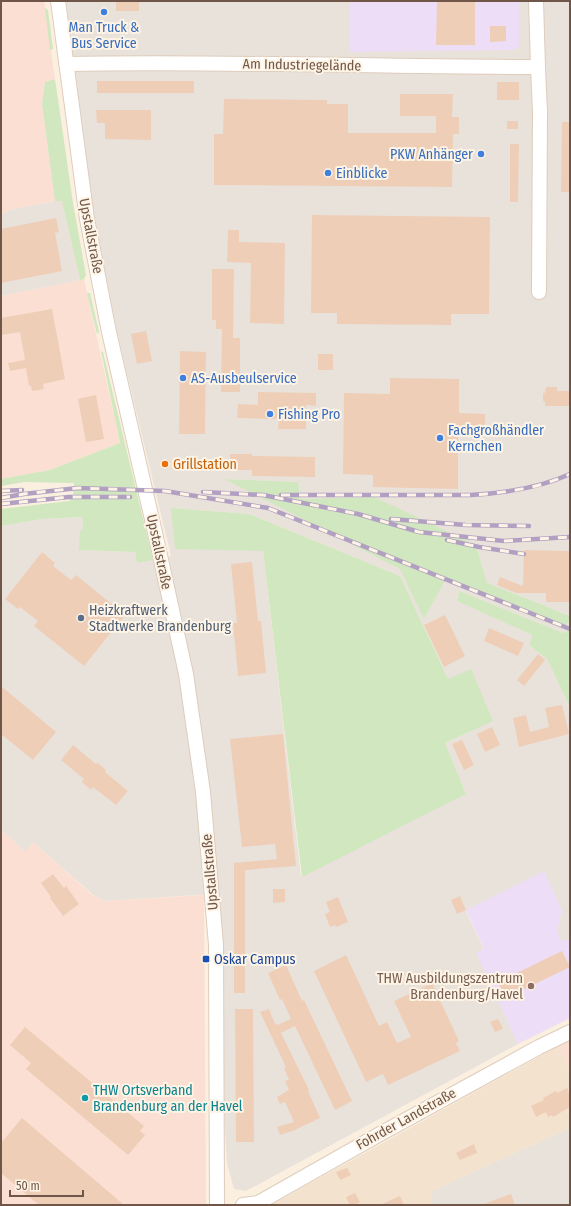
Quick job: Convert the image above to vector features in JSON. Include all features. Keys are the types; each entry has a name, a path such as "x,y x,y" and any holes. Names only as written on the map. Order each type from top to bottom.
{"street":[{"name":"Upstallstraße","path":"58,1 87,219 109,332 186,674 203,792 216,945 217,1205"},
{"path":"536,1 540,112 539,292"},
{"name":"Am Industriegelände","path":"66,64 184,63 538,67"},
{"name":"Fohrder Landstraße","path":"243,1205 258,1203 380,1134 539,1047 570,1032"}],"shaded area":[{"path":"1,1 44,1 55,79 45,82 42,104 55,201 14,209 1,214"},
{"path":"66,1 570,1 570,616 487,583 476,545 374,498 301,499 298,482 227,479 401,569 424,619 445,581 563,629 570,620 570,629 563,633 459,591 457,600 532,635 529,645 547,659 570,707 570,940 561,940 557,931 562,910 466,911 484,950 477,953 518,1044 246,1191 234,1189 227,1163 212,894 104,901 92,894 33,842 25,852 1,829 1,526 42,519 82,517 83,528 80,550 135,552 137,563 171,556 118,336 93,211","holes":["171,508 249,514 400,576 448,679 492,721 445,743 466,794 301,876 263,551"]},
{"path":"350,1 519,1 519,46 515,50 350,52"},
{"path":"62,201 80,280 1,296 1,214 14,209"},
{"path":"84,279 120,443 50,470 1,479 1,296"},
{"path":"1,829 25,852 33,842 91,894 104,901 204,895 206,1205 1,1205"},
{"name":"THW Ausbildungszentrum Brandenburg/Havel","path":"544,871 562,910 557,931 561,940 570,940 570,1018 518,1044 476,953 484,949 466,910"},
{"path":"570,1039 570,1071 558,1046"},
{"path":"558,1046 570,1071 570,1128 432,1191 432,1205 271,1205"},
{"path":"570,1128 570,1205 432,1205 432,1191"}],"green space":[{"path":"45,8 48,10 53,49 50,50"},
{"path":"55,79 73,203 86,275 84,279 80,280 62,201 55,201 42,104 45,82"},
{"path":"87,293 90,293 99,332 97,334"},
{"path":"101,351 103,352 153,560 137,563 135,552 79,550 80,532 83,528 82,517 42,519 1,526 1,509 69,501 73,495 74,483 25,482 1,486 1,479 50,470 120,443"},
{"path":"225,479 298,482 301,499 374,497 476,545 487,583 570,616 570,620 563,629 445,581 424,619 400,569"},
{"path":"171,508 249,514 400,576 448,679 471,669 493,721 445,743 466,794 302,877 263,551 175,549"},
{"path":"459,591 563,633 570,629 570,707 547,659 529,645 532,635 457,601"}],"building":[{"path":"116,1 139,1 139,11 116,11"},
{"path":"437,1 475,1 475,45 436,45"},
{"path":"490,26 506,26 506,41 490,42"},
{"path":"97,81 194,81 194,93 97,93"},
{"path":"497,82 519,82 519,100 497,100"},
{"path":"400,94 453,94 452,117 459,117 459,134 453,134 452,187 214,185 214,134 223,134 224,99 327,100 327,104 348,104 348,133 436,133 436,116 400,116"},
{"path":"96,110 151,110 151,140 105,139 105,123 97,123"},
{"path":"507,121 518,121 518,129 507,129"},
{"path":"562,122 570,122 570,192 561,192"},
{"path":"510,144 519,144 518,202 510,202"},
{"path":"312,215 490,217 489,314 451,314 451,325 337,324 337,313 311,313"},
{"path":"56,218 59,232 55,233 62,271 1,283 1,229"},
{"path":"228,230 239,230 239,242 285,243 284,324 250,323 251,263 227,262"},
{"path":"212,269 234,269 233,338 240,338 240,392 221,392 222,329 216,329 216,320 212,320"},
{"path":"52,309 65,379 43,384 44,389 32,391 31,386 29,386 26,368 10,371 8,363 25,360 20,332 1,335 1,318"},
{"path":"146,331 152,361 137,364 131,334"},
{"path":"180,351 206,352 205,434 179,434"},
{"path":"318,354 333,354 333,370 318,370"},
{"path":"390,378 459,379 459,413 485,414 485,433 458,432 458,489 373,487 373,475 343,474 344,393 390,394"},
{"path":"546,387 557,387 557,391 570,391 570,406 545,406 545,401 543,401 543,393 545,393"},
{"path":"258,392 316,393 316,406 306,405 306,429 278,429 279,419 237,418 238,404 258,405"},
{"path":"96,395 104,439 86,442 78,399"},
{"path":"230,454 252,454 252,456 315,457 315,477 252,476 252,470 230,470"},
{"path":"524,550 570,551 570,602 546,602 546,593 516,593 497,585 500,577 523,586"},
{"name":"Heizkraftwerk Stadtwerke Brandenburg","path":"42,552 55,563 53,566 71,580 76,575 125,615 84,666 34,626 38,621 20,607 18,609 5,599"},
{"path":"252,562 258,621 261,621 266,673 238,676 233,623 237,623 231,564"},
{"path":"445,615 465,656 444,667 424,625"},
{"path":"489,628 524,643 518,656 484,641"},
{"path":"538,654 545,660 524,686 517,680"},
{"path":"1,686 56,732 33,760 1,734"},
{"path":"562,705 569,734 519,747 513,718 526,715 530,732 549,727 545,708"},
{"path":"492,727 500,745 485,752 477,734"},
{"path":"283,734 296,866 245,870 245,993 234,993 234,863 277,859 275,844 242,847 230,739"},
{"path":"462,740 474,765 464,770 452,744"},
{"path":"73,745 96,764 98,763 106,770 105,772 128,791 116,805 93,787 91,790 82,782 84,779 61,760"},
{"path":"53,874 64,888 66,886 79,904 63,916 41,883"},
{"path":"273,889 285,889 285,902 273,903"},
{"path":"460,896 466,910 457,914 451,900"},
{"path":"338,897 348,922 336,927 335,925 330,927 325,914 330,912 326,902"},
{"path":"562,951 570,967 506,998 498,982"},
{"path":"346,955 379,1026 387,1022 397,1043 411,1037 394,1001 432,983 459,1041 456,1043 460,1051 388,1085 383,1074 366,1082 314,971"},
{"path":"286,965 302,1001 304,1000 352,1101 335,1110 295,1026 281,1033 309,1090 308,1091 320,1118 295,1130 280,1135 277,1127 294,1122 285,1102 280,1104 277,1097 289,1090 285,1081 289,1080 284,1068 286,1067 260,1012 269,1009 275,1024 276,1023 277,1025 291,1019 282,999 280,1000 268,973"},
{"path":"235,1009 253,1009 254,1142 236,1142"},
{"path":"498,1019 503,1029 495,1032 490,1022"},
{"name":"THW Ortsverband Brandenburg an der Havel","path":"25,1027 144,1126 140,1131 145,1135 128,1155 26,1069 31,1063 10,1045"},
{"path":"567,1088 570,1095 570,1107 553,1117 552,1115 548,1117 546,1112 536,1117 531,1106 544,1100 543,1098 556,1091 557,1093"},
{"path":"22,1118 124,1205 39,1205 1,1173 1,1143"},
{"path":"474,1144 477,1153 460,1160 456,1153"},
{"path":"347,1168 351,1175 340,1180 336,1172"},
{"path":"355,1193 360,1202 350,1205 346,1197"},
{"path":"511,1194 515,1205 484,1205 484,1204"},
{"path":"400,1196 404,1205 380,1205"}],"railway":[{"path":"281,495 471,495 509,491 534,486 547,483 570,474"},
{"path":"1,498 78,488 165,491 268,508 570,629"},
{"path":"1,491 22,490"},
{"path":"203,492 263,495 358,514 419,532 504,541 570,537"},
{"path":"1,504 69,497 130,497"},
{"path":"391,519 466,525 529,526"},
{"path":"447,540 524,554"}],"place":[{"name":"Man Truck & Bus Service","path":"104,12"},
{"name":"PKW Anhänger","path":"481,154"},
{"name":"Einblicke","path":"328,173"},
{"name":"AS-Ausbeulservice","path":"183,378"},
{"name":"Fishing Pro","path":"270,414"},
{"name":"Fachgroßhändler Kernchen","path":"440,438"},
{"name":"Grillstation","path":"165,464"},
{"name":"Heizkraftwerk Stadtwerke Brandenburg","path":"81,618"},
{"name":"Oskar Campus","path":"206,959"},
{"name":"THW Ausbildungszentrum Brandenburg/Havel","path":"531,986"},
{"name":"THW Ortsverband Brandenburg an der Havel","path":"85,1098"}]}
